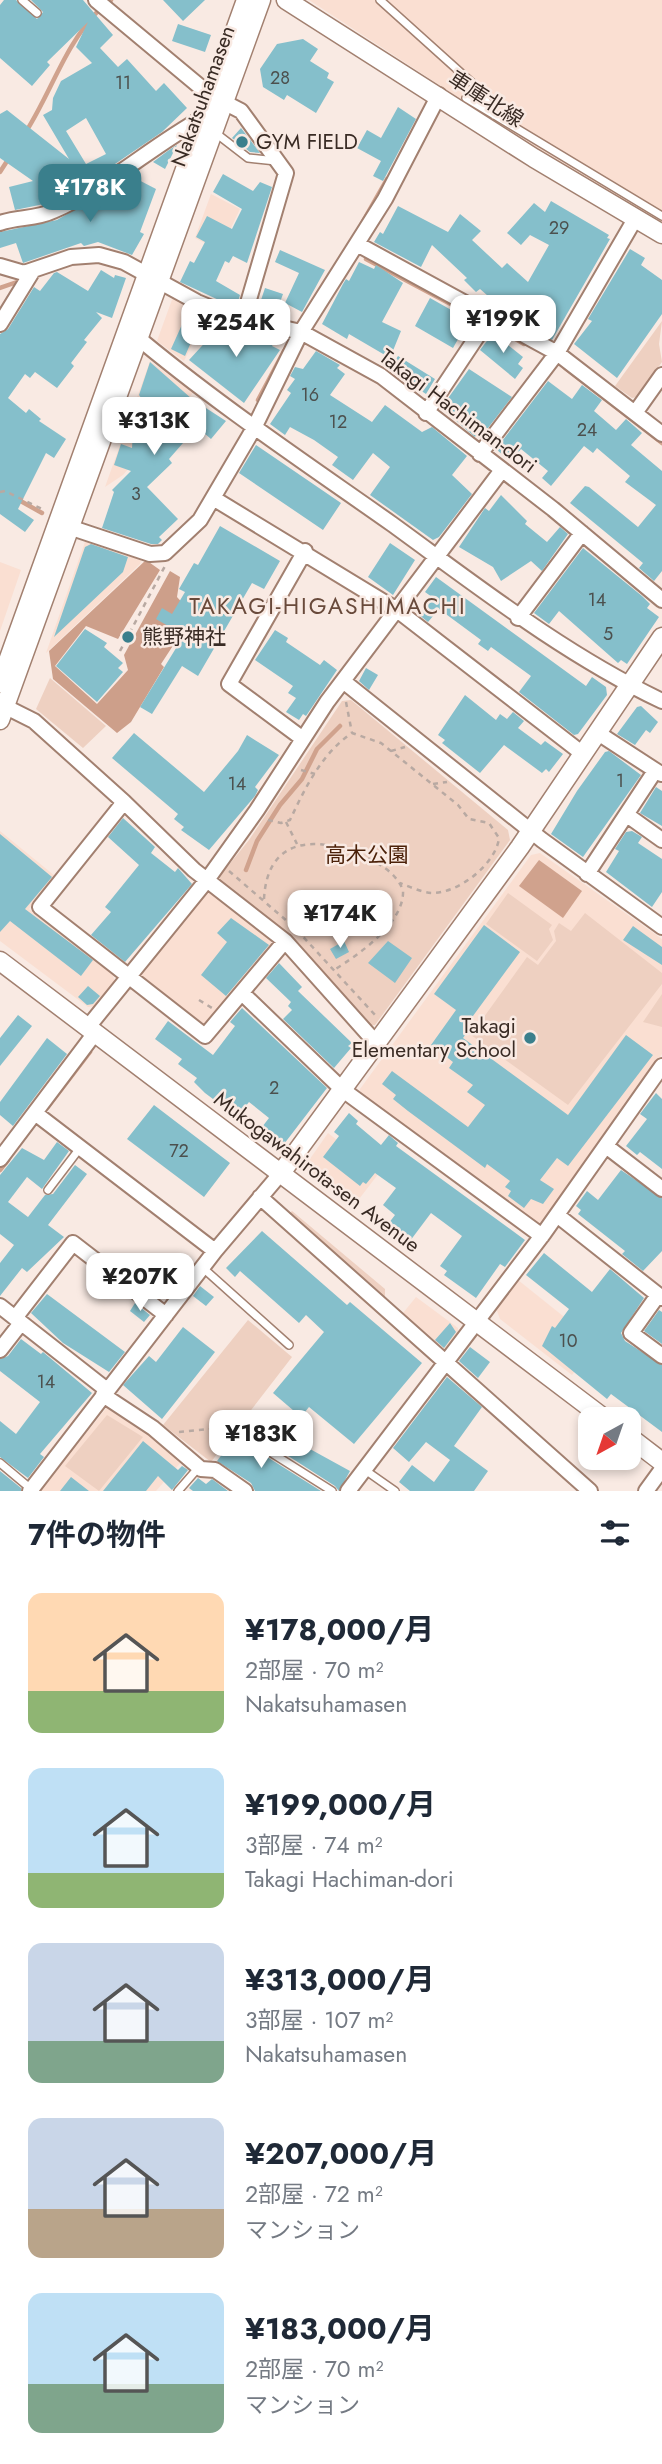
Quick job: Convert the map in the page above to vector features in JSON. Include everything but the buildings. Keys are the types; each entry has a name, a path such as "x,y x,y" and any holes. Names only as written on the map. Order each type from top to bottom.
{"street":[{"path":"96,0 218,99 241,111 286,173 243,320"},
{"name":"Nakatsuhamasen","path":"153,276 215,133 218,99 246,0"},
{"name":"Nakatsuhamasen","path":"0,683 153,276 201,120 218,99 261,0"},
{"name":"車庫北線","path":"286,0 662,234"},
{"path":"59,521 150,554 165,553 200,520 254,428 301,332 385,199 439,95"},
{"path":"0,223 51,213 116,178 171,136 201,120"},
{"path":"480,454 557,353 635,219"},
{"path":"357,244 557,353 662,434"},
{"name":"Takagi Hachiman-dori","path":"32,272 71,257 99,255 124,262 197,302 243,320 301,332 382,376 582,533 662,600"},
{"path":"0,266 24,273 32,272"},
{"path":"0,324 32,272"},
{"path":"426,413 490,317"},
{"path":"132,334 254,428 518,618 629,686 662,701"},
{"path":"635,413 662,375"},
{"path":"0,1159 6,1140 35,1114 128,975 207,880 256,812 338,686 502,470"},
{"path":"214,498 305,551 397,610 583,754"},
{"name":"Nakatsuhamasen","path":"2,710 59,521"},
{"path":"518,618 582,533"},
{"path":"303,739 229,684 305,551"},
{"path":"31,1490 215,1251 281,1173 343,1090 530,831 662,637"},
{"path":"338,686 587,874 662,927"},
{"path":"2,710 34,721 207,880 285,942 377,1044"},
{"path":"587,874 658,773 598,733"},
{"path":"124,802 40,906 205,1036 285,942"},
{"path":"627,815 662,840"},
{"name":"Mukogawahirota-sen Avenue","path":"0,961 589,1407"},
{"path":"243,994 343,1090 542,1236"},
{"path":"348,1491 542,1236 662,1066"},
{"path":"35,1114 215,1251"},
{"path":"606,1146 662,1189"},
{"path":"260,1197 590,1491"},
{"path":"557,1215 660,1296 631,1333 662,1356"},
{"path":"0,1350 72,1243 166,1314"},
{"path":"0,1306 199,1467 215,1470 245,1491"},
{"path":"641,1446 662,1462"},
{"path":"646,1491 662,1469"}],"lane":[{"path":"22,0 37,13"},
{"path":"380,0 480,90 494,115"},
{"path":"466,98 662,216"},
{"path":"201,120 248,158 277,161"},
{"path":"48,1190 80,1148"},
{"path":"202,1268 289,1345"},
{"path":"240,1433 332,1491"},
{"path":"0,1463 31,1490"},
{"path":"178,1491 199,1467"},
{"path":"364,1469 395,1491"}],"path":[{"path":"0,492 5,491 59,521"},
{"path":"120,651 176,544"},
{"path":"338,686 346,701 352,733"},
{"path":"286,822 319,767 339,743 352,733"},
{"path":"352,733 382,743 458,805 469,819 489,823 499,838 495,850 485,864 456,887 431,892 400,883"},
{"path":"256,812 268,820 286,822"},
{"path":"286,822 297,845"},
{"path":"264,899 265,883 278,857 297,845 312,843 354,853 385,867 400,883 404,898 380,934 357,957 334,970"},
{"path":"169,1442 180,1432 232,1427 240,1433"}],"shaded area":[{"path":"309,0 662,0 662,225 582,178"},
{"path":"211,194 240,209 220,251 195,238"},
{"path":"173,297 208,312 184,361 157,341"},
{"path":"150,361 193,393 123,475 105,487"},
{"path":"86,539 141,559 140,564 46,653"},
{"path":"146,560 160,570 118,639 86,626 55,666 97,704 128,670 124,655 170,571 180,577 177,597 193,615 161,664 164,667 131,722 117,733 53,679 49,651"},
{"path":"0,562 21,570 0,631"},
{"path":"0,831 55,876 29,909 113,975 115,983 97,1006 88,1007 0,941"},
{"name":"Takagi Elementary School","path":"540,853 662,939 662,1054 543,1224 535,1225 361,1098 360,1089 531,855"},
{"path":"539,860 582,891 563,918 519,886"},
{"path":"214,892 271,938 272,949 210,1025 200,1025 142,978 139,971 205,893"},
{"path":"328,1133 379,1173 353,1207 308,1173 305,1166"},
{"path":"518,1280 598,1344 572,1375 500,1319 496,1308"},
{"path":"416,1297 458,1328 458,1336 449,1348 445,1350 403,1313"},
{"path":"108,1406 153,1434 183,1460 156,1491 39,1491"}],"green space":[{"path":"662,321 659,344 662,362 637,397 632,398 615,386"},
{"path":"50,678 106,726 83,748 36,709"},
{"name":"高木公園","path":"351,700 508,830 510,840 375,1025 367,1026 221,883 219,877 249,840 342,701"},
{"path":"508,893 552,925 549,929 553,940 537,961 486,924"},
{"path":"585,913 662,973 662,984 568,1105 471,1035 527,957 538,965 556,941 554,931 559,923 571,931"},
{"path":"662,994 662,1027 643,1022"},
{"path":"292,1211 385,1289 385,1299 290,1213"},
{"path":"248,1320 292,1357 211,1462 163,1425"},
{"path":"107,1415 143,1437 99,1491 65,1466"}],"waterway":[{"path":"27,130 76,38 98,11"},
{"path":"0,172 9,158"},
{"path":"362,223 387,179"},
{"path":"366,259 473,316"},
{"path":"0,288 17,282"},
{"path":"498,329 524,344"},
{"path":"258,400 284,351"},
{"path":"565,368 662,443"},
{"path":"17,499 42,513"},
{"path":"246,870 257,841 280,805 302,779 317,749 340,726"},
{"path":"48,1107 90,1052"},
{"path":"0,1170 8,1160"}],"place":[{"name":"GYM FIELD","path":"242,142"},
{"name":"熊野神社","path":"128,637"},
{"name":"Takagi Elementary School","path":"530,1038"}],"district":[{"name":"TAKAGI-HIGASHIMACHI","path":"328,606"}]}
